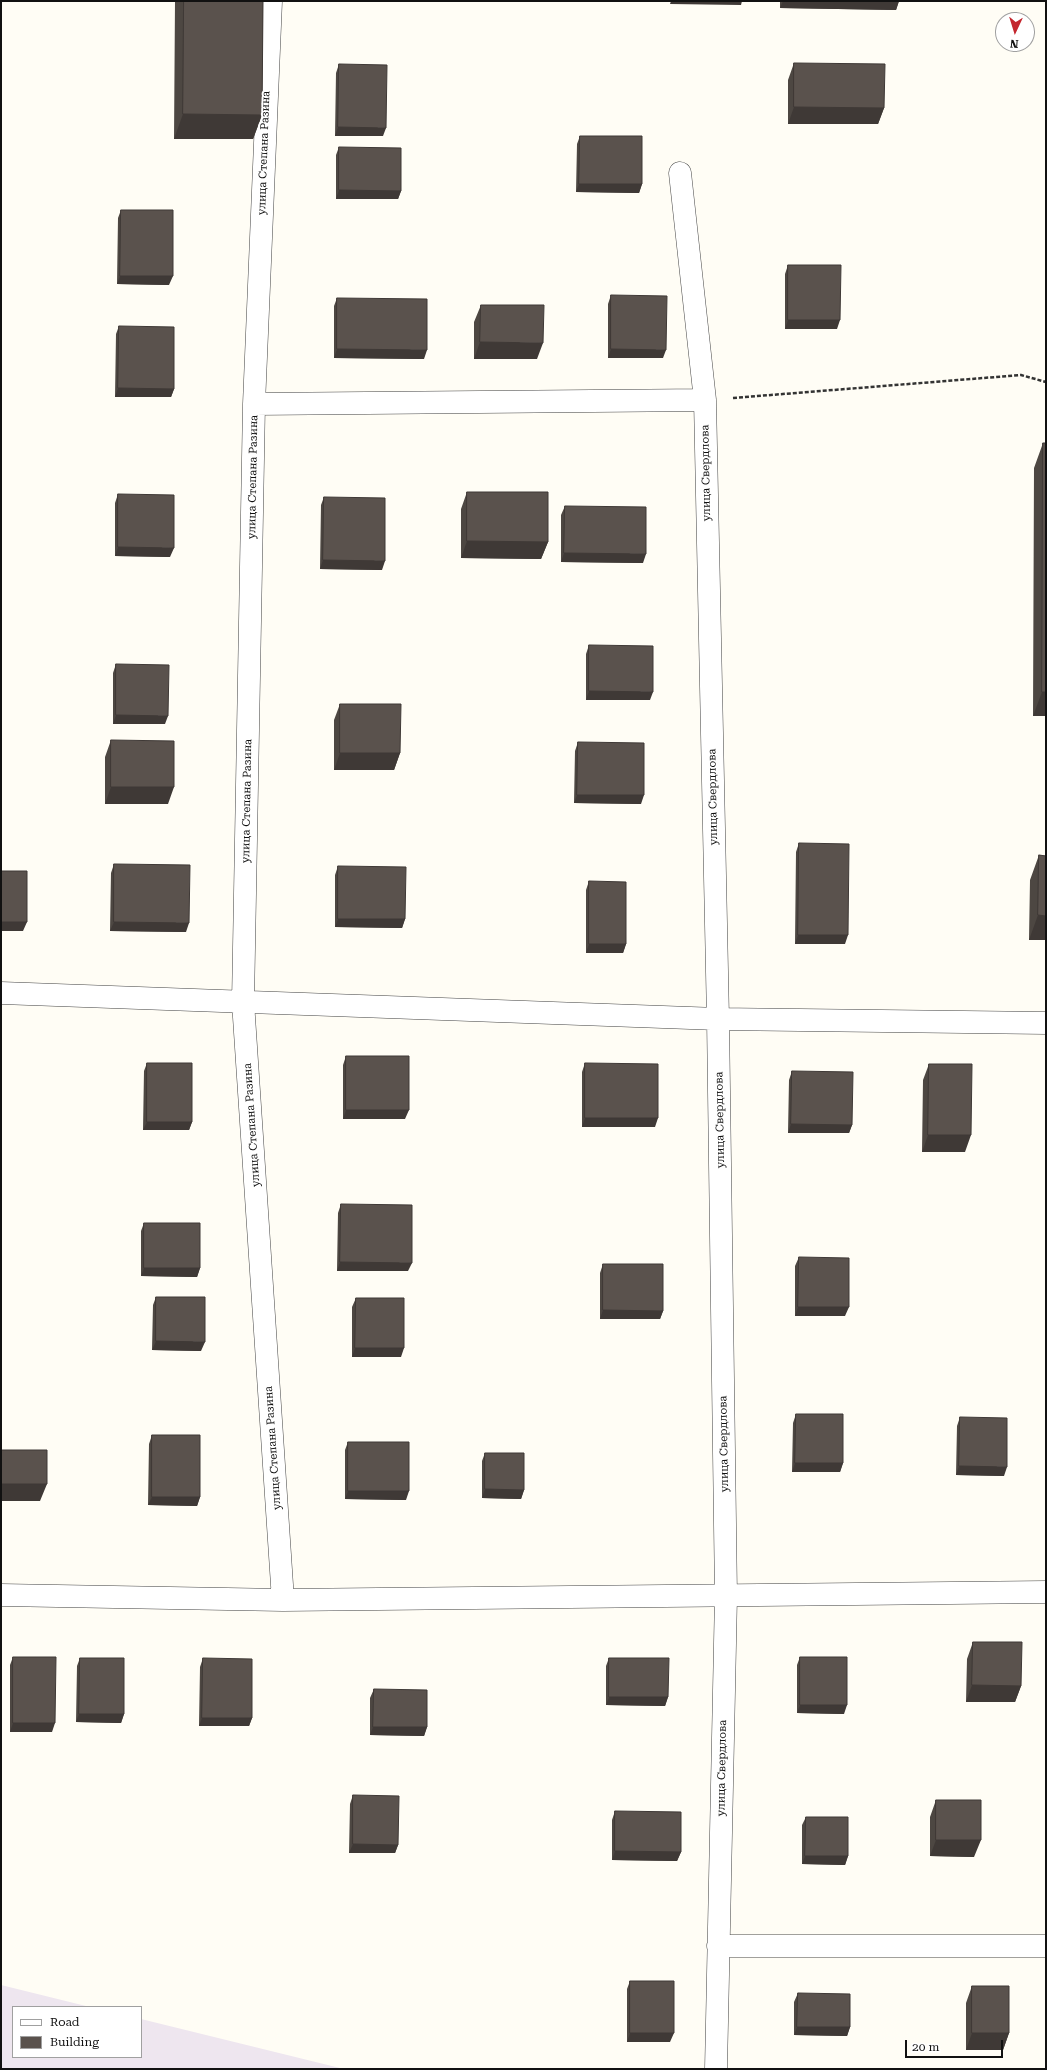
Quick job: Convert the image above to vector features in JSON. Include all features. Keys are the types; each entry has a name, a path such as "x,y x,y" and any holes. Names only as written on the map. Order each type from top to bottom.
{"street":[{"name":"улица Степана Разина","path":"271,1 254,404 243,1002 283,1600"},
{"name":"улица Свердлова","path":"680,173 705,400 718,1019 726,1596 716,2069"},
{"path":"254,404 705,400"},
{"path":"1,993 718,1019 1046,1023"},
{"path":"1,1595 283,1600 1046,1592"},
{"path":"718,1946 1046,1946"}],"path":[{"path":"705,400 1020,375 1046,382"}],"shaded area":[{"path":"1,1985 86,2006 12,2006 12,2058 142,2058 142,2019 344,2069 1,2069"}],"building":[{"path":"184,1 263,1 262,115 183,114"},
{"path":"794,63 885,64 884,108 794,107"},
{"path":"339,64 387,65 386,128 338,127"},
{"path":"580,136 642,136 642,184 579,184"},
{"path":"339,147 401,148 401,191 339,190"},
{"path":"121,210 173,210 173,276 120,276"},
{"path":"788,265 841,265 840,320 788,320"},
{"path":"611,295 667,296 666,350 611,349"},
{"path":"337,298 427,299 427,350 337,349"},
{"path":"481,305 544,305 543,343 480,342"},
{"path":"119,326 174,327 174,389 118,388"},
{"path":"1043,443 1046,443 1046,692 1042,692"},
{"path":"467,492 548,492 548,542 467,541"},
{"path":"118,494 174,495 174,548 118,547"},
{"path":"324,497 385,498 385,561 323,560"},
{"path":"565,506 646,507 646,554 564,553"},
{"path":"589,645 653,646 653,692 589,691"},
{"path":"116,664 169,665 168,716 116,715"},
{"path":"340,704 401,704 400,753 340,753"},
{"path":"111,740 174,741 174,787 111,787"},
{"path":"578,742 644,743 644,795 577,795"},
{"path":"799,843 849,844 848,935 798,935"},
{"path":"1039,855 1046,856 1046,916 1038,915"},
{"path":"114,864 190,865 189,923 114,922"},
{"path":"338,866 406,867 405,919 338,919"},
{"path":"1,871 27,871 27,922 1,922"},
{"path":"589,881 626,882 626,944 589,944"},
{"path":"346,1056 409,1056 409,1110 346,1110"},
{"path":"147,1063 192,1063 192,1122 147,1122"},
{"path":"585,1063 658,1064 658,1118 585,1118"},
{"path":"929,1064 972,1064 971,1135 928,1135"},
{"path":"792,1071 853,1072 852,1125 791,1124"},
{"path":"341,1204 412,1205 412,1263 340,1262"},
{"path":"144,1223 200,1223 200,1268 144,1268"},
{"path":"799,1257 849,1258 849,1307 798,1307"},
{"path":"603,1264 663,1264 663,1311 603,1310"},
{"path":"156,1297 205,1297 205,1342 156,1341"},
{"path":"356,1298 404,1298 404,1348 355,1348"},
{"path":"796,1414 843,1414 843,1463 795,1463"},
{"path":"960,1417 1007,1418 1007,1467 959,1466"},
{"path":"152,1435 200,1435 200,1497 152,1497"},
{"path":"348,1442 409,1442 409,1491 348,1491"},
{"path":"1,1450 47,1450 47,1484 1,1484"},
{"path":"485,1453 524,1453 524,1490 485,1489"},
{"path":"973,1642 1022,1642 1021,1686 972,1685"},
{"path":"13,1657 56,1657 55,1723 13,1723"},
{"path":"800,1657 847,1657 847,1705 800,1705"},
{"path":"80,1658 124,1658 124,1714 79,1714"},
{"path":"203,1658 252,1659 252,1718 202,1718"},
{"path":"609,1658 669,1658 668,1697 609,1697"},
{"path":"374,1689 427,1690 427,1727 373,1727"},
{"path":"353,1795 399,1796 398,1845 353,1844"},
{"path":"936,1800 981,1800 981,1840 936,1840"},
{"path":"615,1811 681,1812 681,1852 615,1851"},
{"path":"806,1817 848,1817 848,1856 805,1856"},
{"path":"630,1981 674,1981 674,2033 630,2033"},
{"path":"972,1986 1009,1986 1009,2033 972,2033"},
{"path":"798,1993 850,1994 850,2027 797,2027"}]}
